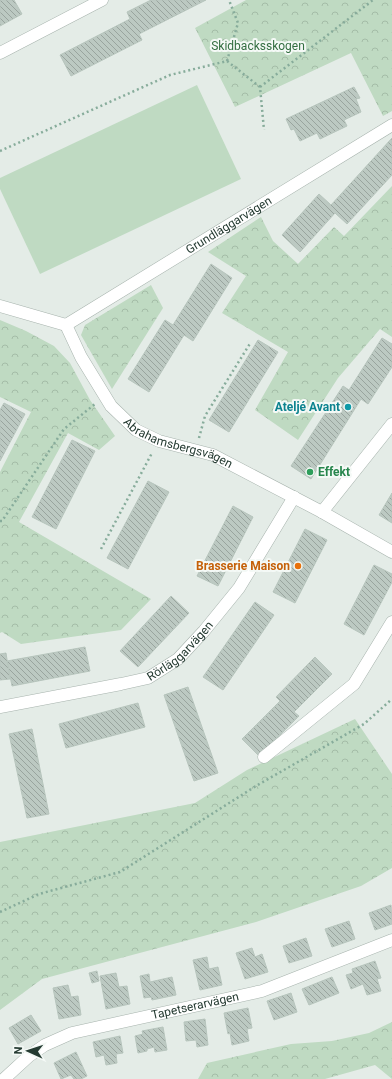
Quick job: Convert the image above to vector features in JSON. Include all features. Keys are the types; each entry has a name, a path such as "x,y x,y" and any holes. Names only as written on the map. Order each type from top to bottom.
{"street":[{"path":"0,53 102,0"},
{"name":"Grundläggarvägen","path":"66,325 392,125"},
{"path":"0,306 66,325"},
{"name":"Abrahamsbergsvägen","path":"66,325 81,357 105,397 111,406 136,430 159,441 213,455 322,512 392,552"},
{"path":"322,512 392,424"},
{"name":"Rörläggarvägen","path":"0,706 148,678 178,659 204,631 239,588 294,498"},
{"path":"264,757 354,684 392,622"},
{"name":"Tapetserarvägen","path":"4,1079 29,1056 45,1045 72,1033 262,991 392,940"}],"path":[{"path":"227,61 238,24 229,0"},
{"path":"260,87 373,0"},
{"path":"227,61 260,87 264,130"},
{"path":"0,151 170,75 227,61"},
{"path":"197,451 205,416 251,342"},
{"path":"0,521 2,521 64,429 105,397"},
{"path":"102,549 159,441"},
{"path":"0,912 39,894 120,872 256,786 364,724 392,699"}],"green space":[{"name":"Skidbacksskogen","path":"246,0 392,0 392,111 383,116 351,53 235,107 195,28"},
{"path":"197,85 241,179 40,274 0,189 0,178"},
{"path":"392,186 392,337 380,329 338,378 298,440 255,410 288,352 222,313 246,276 208,252 261,217 273,241 298,264 334,227 344,236"},
{"path":"151,285 163,308 112,389 81,335 85,325"},
{"path":"0,320 26,331 54,346 70,363 90,400 115,436 99,450 68,433 19,522 151,599 121,630 21,644 2,632 0,633 0,472 31,412 0,397"},
{"path":"355,719 392,774 392,868 361,886 256,922 42,979 0,1010 0,842 195,803 247,770"},
{"path":"392,1022 392,1079 375,1065 325,1079 198,1079 207,1063 291,1044 332,1041 369,1033"}],"building":[{"path":"0,0 14,0 22,14 0,26"},
{"path":"151,0 206,0 139,34 142,40 71,76 60,55 130,19 127,12"},
{"path":"354,87 360,98 356,99 361,112 344,120 347,126 320,139 317,133 300,141 294,129 291,130 286,119"},
{"path":"392,138 392,175 347,224 335,213 300,252 282,235 319,194 331,205"},
{"path":"211,264 232,278 193,341 184,335 149,392 128,379 165,320 173,325"},
{"path":"382,338 392,344 392,367 368,404 361,399 311,479 291,466 343,386 349,390"},
{"path":"258,340 278,352 229,432 209,420"},
{"path":"4,403 25,414 0,461 0,410"},
{"path":"72,440 95,451 56,529 32,517"},
{"path":"148,481 169,492 128,569 107,558"},
{"path":"392,493 392,523 379,515"},
{"path":"233,506 253,517 218,586 197,576"},
{"path":"305,529 327,540 295,603 273,592"},
{"path":"374,565 392,574 392,582 364,635 344,624"},
{"path":"171,596 189,613 138,667 120,651"},
{"path":"255,602 274,615 223,690 203,677"},
{"path":"85,647 90,671 12,686 7,661"},
{"path":"6,653 10,679 0,680 0,654"},
{"path":"315,657 332,674 294,712 299,716 259,756 242,739 280,701 276,697"},
{"path":"188,687 218,773 194,781 164,695"},
{"path":"138,703 145,727 66,748 59,724"},
{"path":"32,729 49,814 27,818 9,734"},
{"path":"391,905 392,924 375,930 369,913"},
{"path":"349,921 355,939 332,947 325,929"},
{"path":"306,938 312,956 289,963 283,946"},
{"path":"252,948 255,957 262,954 268,972 245,979 236,953"},
{"path":"207,957 209,969 218,967 222,985 200,990 193,960"},
{"path":"375,961 381,978 377,979 381,991 367,995 363,984 351,989 346,975 353,973 352,969"},
{"path":"97,971 99,981 92,983 89,973"},
{"path":"116,973 119,987 127,986 130,1004 106,1009 100,976"},
{"path":"149,974 150,982 172,977 176,995 152,1000 151,997 144,998 140,976"},
{"path":"332,977 339,993 309,1005 302,989"},
{"path":"68,985 71,997 78,996 81,1015 59,1019 53,988"},
{"path":"291,993 297,1012 274,1020 267,1001"},
{"path":"248,1008 252,1028 247,1029 249,1041 232,1045 230,1033 228,1034 224,1013"},
{"path":"31,1015 41,1031 18,1044 9,1028"},
{"path":"205,1019 208,1045 197,1047 196,1040 186,1041 184,1022"},
{"path":"163,1027 167,1050 155,1052 154,1047 147,1049 147,1051 138,1053 135,1036 143,1034 142,1031"},
{"path":"120,1036 123,1053 116,1054 117,1063 106,1065 104,1055 96,1057 93,1042"},
{"path":"76,1052 87,1076 81,1079 74,1079 71,1075 61,1079 54,1063"}],"place":[{"name":"Ateljé Avant","path":"348,407"},
{"name":"Effekt","path":"310,472"},
{"name":"Brasserie Maison","path":"298,566"}]}
